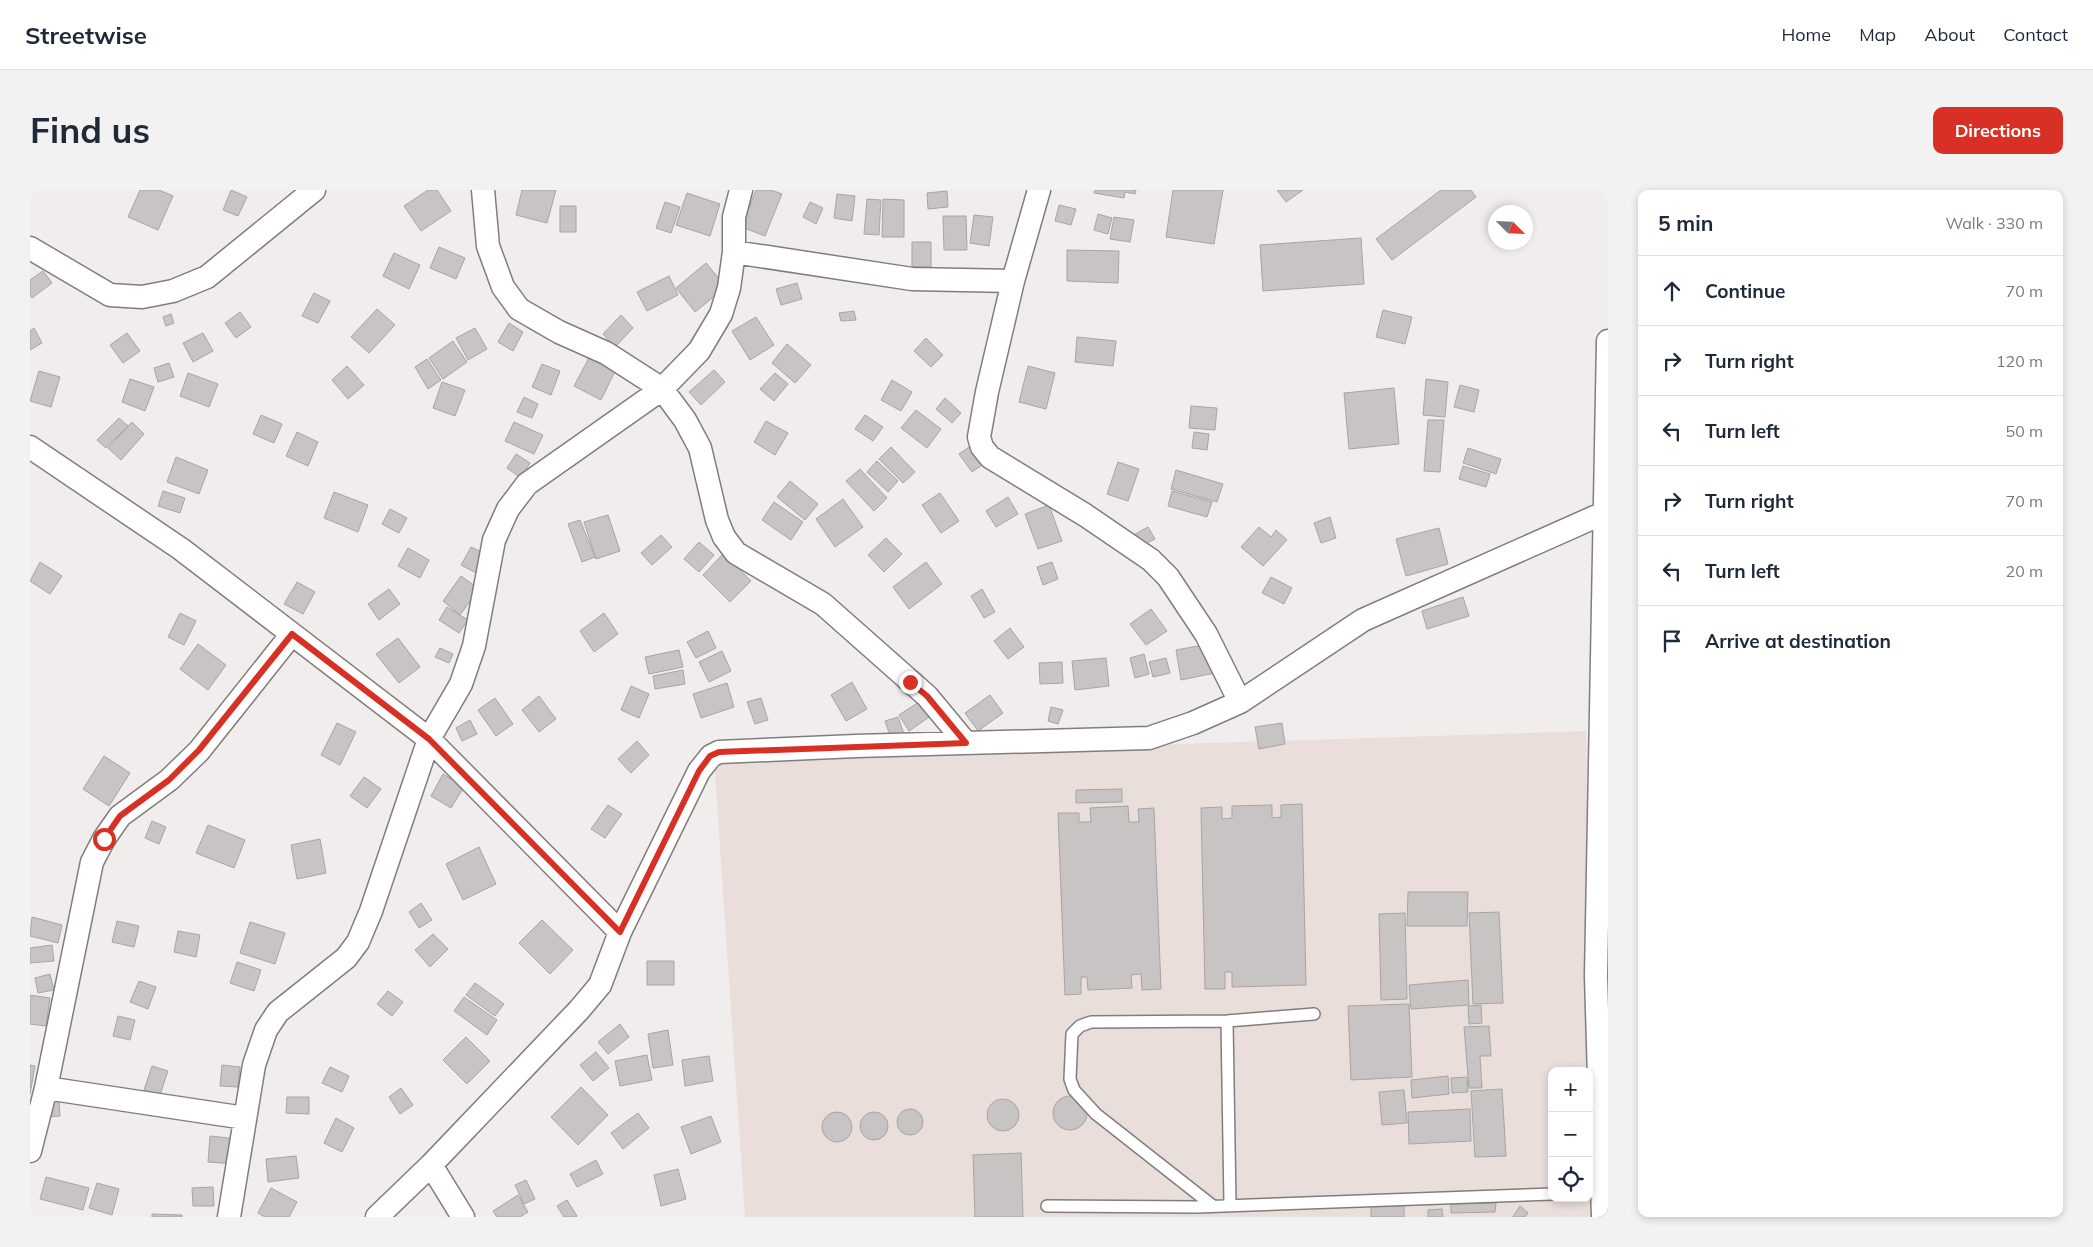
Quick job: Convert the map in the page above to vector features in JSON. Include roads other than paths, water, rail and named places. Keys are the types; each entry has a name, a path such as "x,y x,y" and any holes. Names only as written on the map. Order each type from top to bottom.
{"street":[{"path":"30,248 110,295 142,297 172,291 207,277 314,190"},
{"path":"483,190 488,246 503,287 518,309 559,332 606,353 662,388 700,448 717,520 724,537 736,553 823,604 927,696 966,743"},
{"path":"229,1217 254,1065 266,1030 278,1012 346,958 358,942 371,911 429,739 461,684 474,646 494,540 508,509 527,484 662,388 700,350 721,314 729,288 734,252 734,217 741,190"},
{"path":"1038,190 1013,281 987,392 979,437 982,446 990,456 1085,515 1151,560 1168,577 1206,634 1240,702"},
{"path":"734,252 912,279 1013,281"},
{"path":"1603,1217 1595,1192 1603,1041 1596,976 1604,754 1608,341"},
{"path":"30,447 181,549 429,739 620,932"},
{"path":"377,1217 431,1165 579,1010 600,985 620,932 699,771 710,756 719,752 1149,738 1193,723 1240,702 1363,620 1606,512"},
{"path":"30,1151 46,1088 92,862 104,839 120,816 169,780 199,750 292,634"},
{"path":"46,1088 245,1118"},
{"path":"431,1165 463,1217"}],"lane":[{"path":"1213,1206 1096,1114 1074,1090 1070,1079 1072,1034 1080,1026 1091,1022 1227,1020 1314,1014"},
{"path":"1227,1020 1230,1206"},
{"path":"1047,1206 1197,1212 1213,1206 1548,1194"}]}
